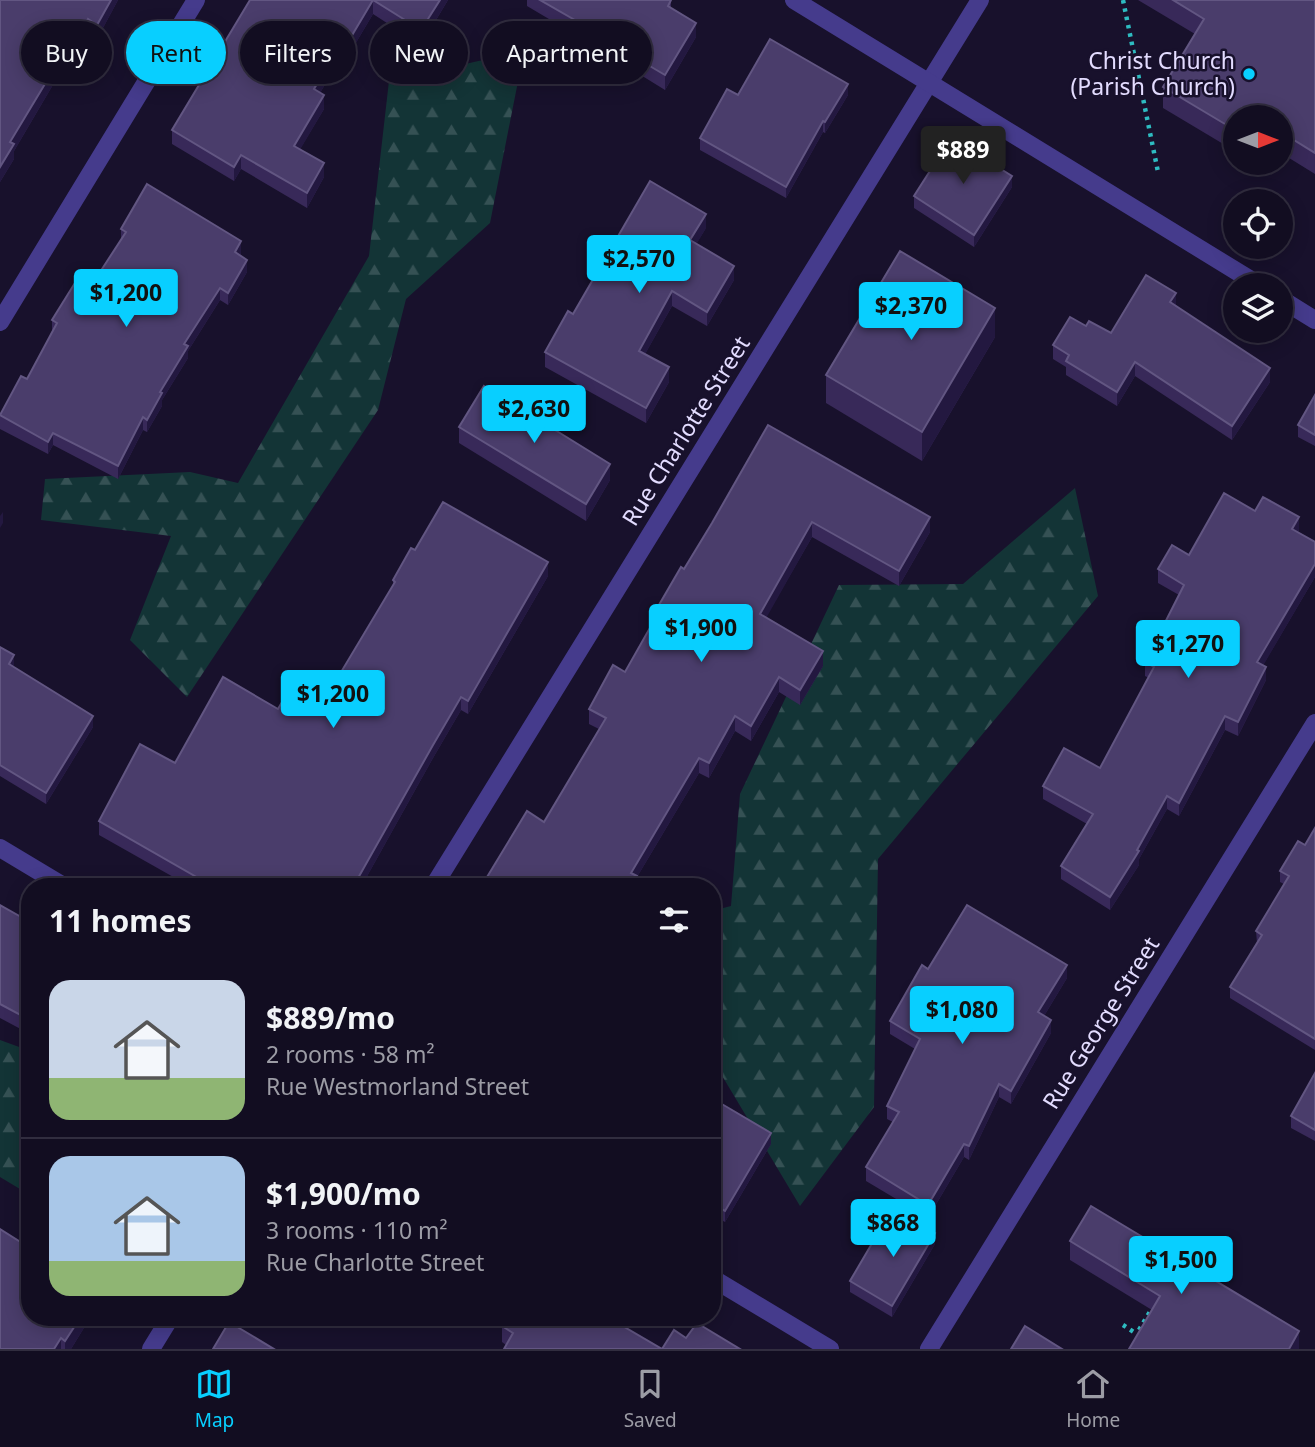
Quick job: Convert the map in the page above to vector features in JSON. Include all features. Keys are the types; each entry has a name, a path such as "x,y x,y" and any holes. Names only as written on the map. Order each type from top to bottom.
{"street":[{"path":"0,322 195,0"},
{"path":"794,0 1239,273"},
{"name":"Rue Charlotte Street","path":"439,878 980,0"},
{"path":"1293,306 1315,320"},
{"name":"Rue George Street","path":"929,1349 1315,723"},
{"path":"0,848 50,878"},
{"path":"721,1283 830,1349"},
{"path":"151,1349 165,1326"}],"path":[{"path":"1123,0 1158,172"},
{"path":"1139,1329 1158,1297"},
{"path":"1123,1325 1146,1339"}],"green space":[{"path":"482,60 482,84 517,84 490,223 406,299 378,410 187,697 130,640 171,536 41,520 45,479 190,472 238,483 369,256 389,84 468,84 468,63"},
{"path":"1075,488 1098,596 878,859 874,1107 800,1206 721,1074 721,909 731,906 740,794 839,585 963,584"},
{"path":"0,1040 21,1048 21,1190 0,1177"}],"building":[{"path":"0,0 111,0 99,21 21,21 21,84 45,84 10,142 14,144 0,167"},
{"path":"250,0 373,0 356,29 356,21 240,21 240,84 317,84 314,89 324,95 294,146 324,163 307,193 241,155 234,167 172,130 200,84 226,84 226,40"},
{"path":"373,0 440,0 427,21 407,21"},
{"path":"540,0 671,0 668,6 696,23 665,75 652,67 652,21 577,21"},
{"name":"Christ Church (Parish Church)","path":"1173,0 1315,0 1315,153 1293,139 1293,105 1223,105 1223,123 1163,87 1204,19"},
{"path":"770,39 848,84 825,122 823,121 786,187 700,138 727,89 738,95"},
{"path":"951,138 1012,176 974,235 914,196"},
{"path":"650,181 706,214 690,240 734,266 707,312 672,291 639,351 669,367 646,408 545,352 568,311 573,314"},
{"path":"147,184 241,241 235,252 247,260 228,293 220,288 184,344 188,346 160,392 162,393 147,420 143,417 118,466 53,433 48,442 0,415 21,376 27,379 57,323 52,320 78,278 91,286 126,232 121,229"},
{"path":"900,251 995,308 922,432 826,375"},
{"path":"1146,275 1176,293 1170,302 1223,337 1223,343 1232,343 1270,368 1232,426 1135,362 1117,392 1066,361 1069,355 1053,345 1070,317 1086,326 1089,321 1111,333"},
{"path":"484,386 610,464 586,504 459,427"},
{"path":"1315,395 1315,435 1298,425"},
{"path":"768,425 930,517 899,571 812,522 760,614 823,651 800,690 779,677 751,726 735,716 709,763 699,758 631,873 637,876 636,878 486,878 527,811 544,822 606,718 589,709 613,665 625,672 681,567 684,569"},
{"path":"1224,493 1255,511 1263,497 1299,517 1292,529 1315,542 1315,564 1257,662 1266,667 1238,722 1225,716 1179,803 1167,796 1137,850 1139,851 1110,897 1061,866 1093,814 1043,786 1064,748 1100,768 1154,667 1145,662 1184,585 1158,569 1172,545 1189,555"},
{"path":"443,502 548,562 468,701 461,697 358,878 198,878 99,821 140,744 175,763 223,677 278,709 297,676 328,694 395,582 393,580 411,548 415,550"},
{"path":"0,647 14,655 9,664 93,716 46,793 0,765"},
{"path":"1315,828 1315,1039 1230,987 1262,935 1256,931 1289,876 1280,871 1298,841 1305,845"},
{"path":"0,905 21,917 21,1015 0,1004"},
{"path":"967,905 1067,965 1038,1012 1051,1020 1011,1091 999,1084 969,1146 964,1144 928,1205 866,1167 899,1112 887,1106 920,1039 890,1021 922,965 928,969"},
{"path":"1315,1073 1315,1130 1291,1116"},
{"path":"721,1104 771,1133 725,1211 721,1209"},
{"path":"1091,1206 1299,1331 1289,1349 1129,1349 1160,1296 1070,1241"},
{"path":"898,1211 935,1233 892,1306 850,1281 874,1240 879,1244"},
{"path":"0,1229 21,1242 21,1326 75,1326 65,1341 61,1338 54,1349 0,1349"},
{"path":"227,1326 236,1326 274,1349 213,1349"},
{"path":"502,1326 623,1326 662,1349 504,1349 513,1333"},
{"path":"695,1326 702,1326 740,1349 662,1349 674,1330 686,1338"},
{"path":"1025,1326 1062,1349 1011,1349"}],"place":[{"name":"Christ Church (Parish Church)","path":"1249,74"}]}
